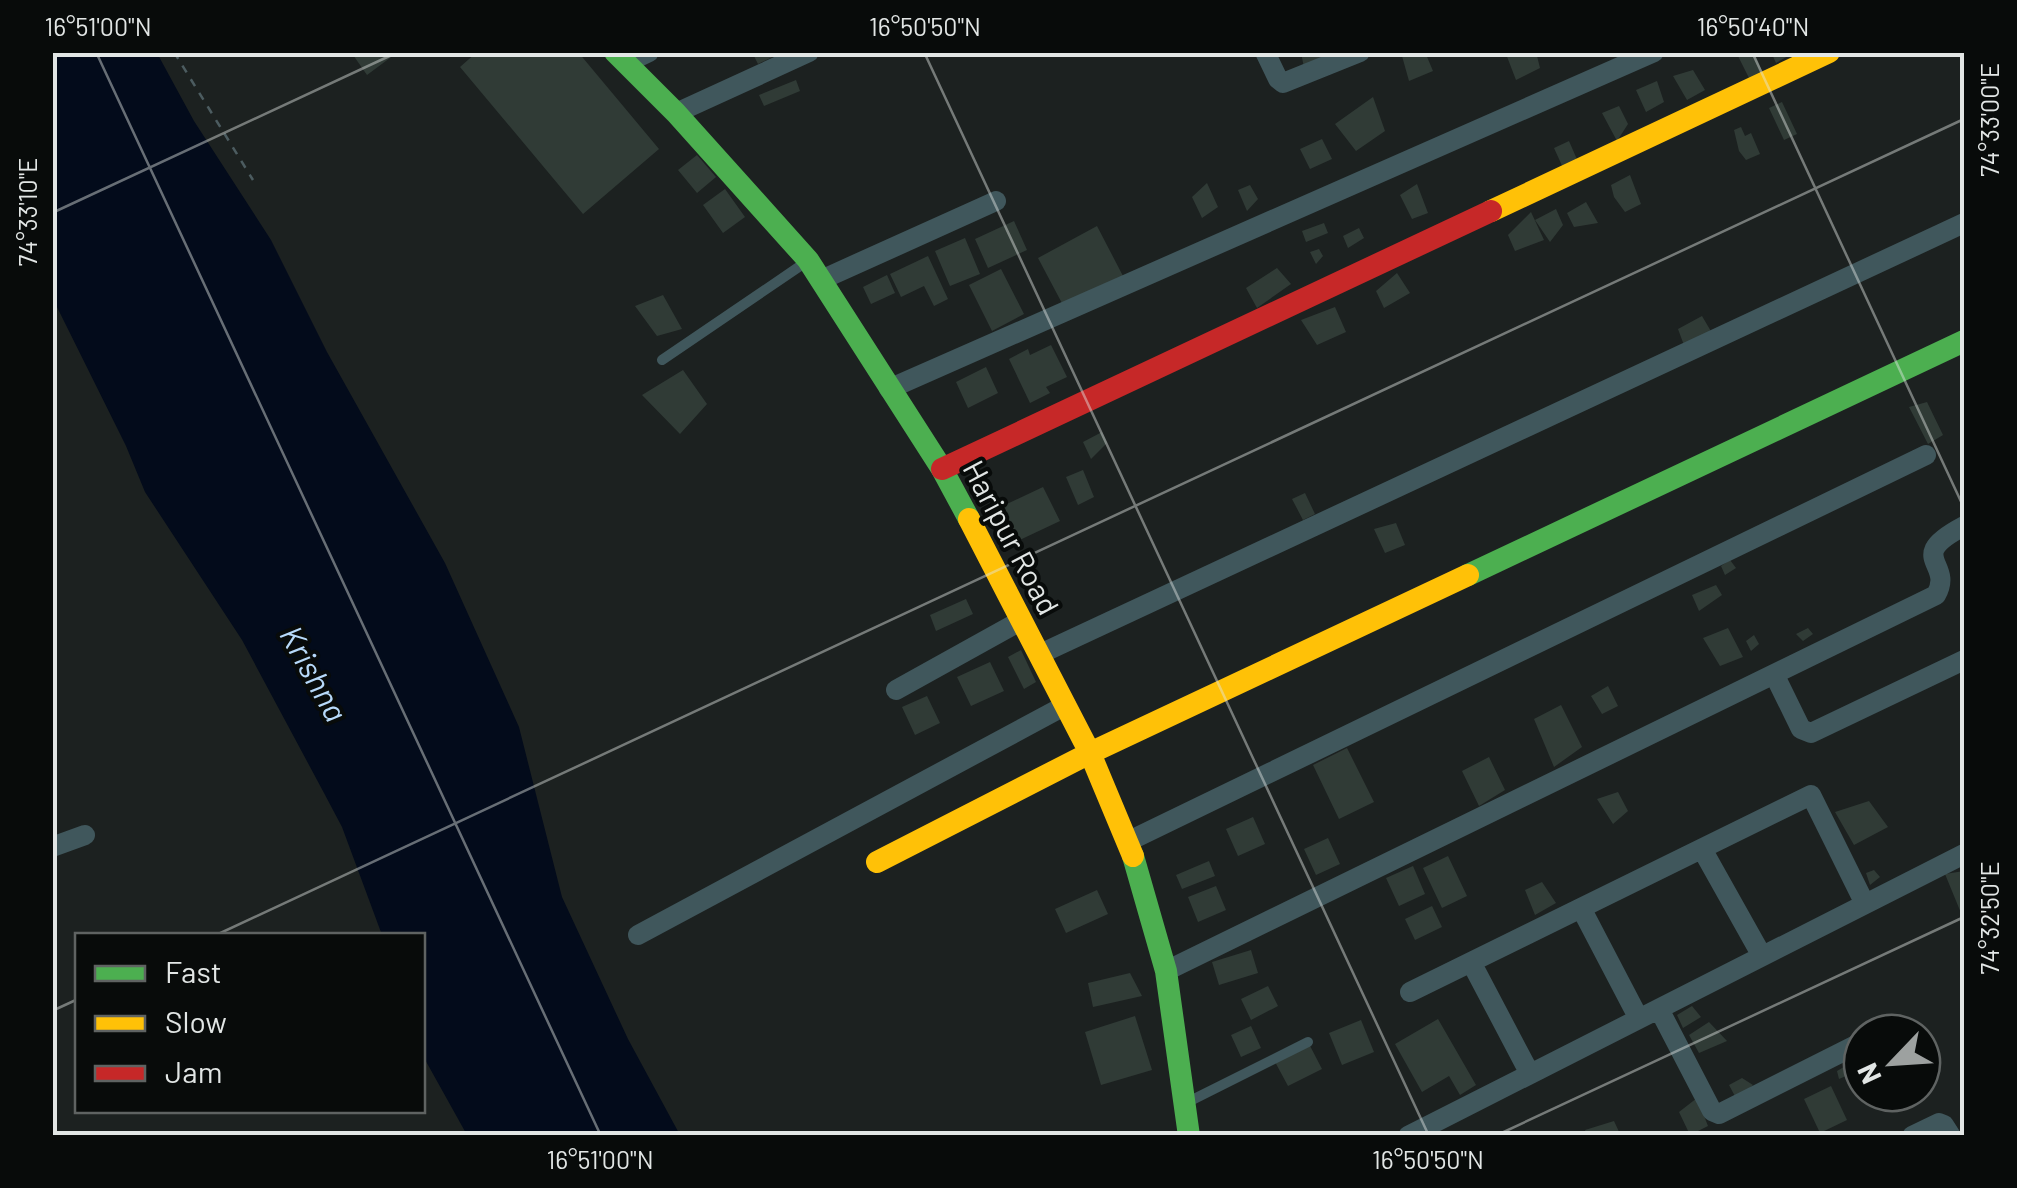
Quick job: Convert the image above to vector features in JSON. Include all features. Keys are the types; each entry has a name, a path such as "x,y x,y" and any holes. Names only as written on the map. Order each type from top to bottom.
{"street":[{"path":"620,58 649,52"},
{"path":"676,113 809,52"},
{"path":"1256,53 1278,80 1290,83 1360,52"},
{"path":"889,389 1654,52"},
{"path":"942,469 1829,52"},
{"name":"Haripur Road","path":"620,58 676,113 814,270 942,469 1040,654 1090,752 1129,841 1166,971 1189,1136"},
{"path":"814,270 996,201"},
{"path":"1040,654 1964,223"},
{"path":"877,862 1090,752 1964,340"},
{"path":"1129,841 1926,455"},
{"path":"1166,971 1936,595 1941,585 1934,554 1936,546 1940,539 1964,526"},
{"path":"896,690 1022,620"},
{"path":"1774,674 1801,729 1811,733 1964,660"},
{"path":"638,935 1066,705"},
{"path":"1410,992 1810,795 1865,904"},
{"path":"52,847 86,835"},
{"path":"1702,849 1762,956"},
{"path":"1408,1136 1964,854"},
{"path":"1581,908 1638,1019"},
{"path":"1472,962 1530,1074"},
{"path":"1659,1009 1712,1112 1719,1114 1842,1052"},
{"path":"1912,1136 1939,1123 1951,1136"}],"lane":[{"path":"662,360 814,270"},
{"path":"1184,1104 1308,1042"}],"path":[{"path":"174,52 254,180"}],"water":[{"name":"Krishna","path":"53,52 157,53 194,121 271,240 327,352 445,563 519,727 562,897 628,1039 680,1135 467,1135 425,1060 425,933 381,933 342,827 242,640 145,492 53,299"}],"building":[{"path":"351,52 398,52 367,75"},
{"path":"477,52 578,52 659,149 583,214 460,67"},
{"path":"752,52 783,52 758,64"},
{"path":"1301,52 1325,52 1327,58 1304,68"},
{"path":"1425,52 1433,71 1409,81 1402,56"},
{"path":"1536,52 1540,68 1516,80 1506,54"},
{"path":"1736,52 1754,52 1763,73 1750,80"},
{"path":"1771,52 1795,52 1776,63"},
{"path":"1693,70 1705,90 1687,100 1673,76"},
{"path":"796,80 800,91 764,106 759,95"},
{"path":"1657,81 1664,102 1646,112 1636,90"},
{"path":"1373,97 1385,131 1356,151 1335,124"},
{"path":"1782,102 1797,134 1784,140 1769,108"},
{"path":"1619,106 1628,124 1617,141 1602,113"},
{"path":"1741,127 1745,136 1751,133 1760,154 1746,160 1739,151 1734,130"},
{"path":"1322,139 1332,159 1310,169 1300,149"},
{"path":"1569,141 1579,164 1564,170 1554,148"},
{"path":"697,155 716,177 697,193 678,170"},
{"path":"1630,175 1641,204 1625,212 1611,185"},
{"path":"1207,183 1218,207 1202,218 1192,197"},
{"path":"1417,184 1428,213 1412,219 1400,195"},
{"path":"1250,185 1258,199 1247,211 1238,190"},
{"path":"725,189 745,217 723,233 703,205"},
{"path":"1586,202 1598,223 1574,227 1567,213"},
{"path":"1556,209 1563,225 1550,242 1535,220"},
{"path":"1531,212 1544,240 1515,251 1508,235"},
{"path":"1014,221 1027,250 988,268 975,239"},
{"path":"1324,223 1328,233 1306,242 1302,231"},
{"path":"1097,226 1123,276 1064,307 1038,258"},
{"path":"1359,228 1364,238 1348,248 1343,236"},
{"path":"965,238 980,274 950,286 935,251"},
{"path":"1319,249 1323,256 1316,264 1310,252"},
{"path":"928,256 948,299 934,306 924,286 901,297 890,274"},
{"path":"1277,268 1291,284 1257,308 1246,288"},
{"path":"1001,269 1024,314 992,331 969,285"},
{"path":"1397,273 1410,293 1384,308 1376,291"},
{"path":"887,275 895,293 871,304 863,287"},
{"path":"663,295 682,329 657,336 635,306"},
{"path":"1335,307 1346,332 1317,345 1301,320"},
{"path":"1702,316 1712,333 1685,348 1678,329"},
{"path":"1051,345 1067,377 1046,387 1050,393 1030,403 1009,359 1028,349 1030,355"},
{"path":"986,367 998,393 968,408 956,382"},
{"path":"683,370 707,404 680,434 642,395"},
{"path":"1927,402 1943,435 1928,444 1909,407"},
{"path":"1102,432 1107,443 1091,459 1083,442"},
{"path":"1083,470 1094,497 1078,505 1066,477"},
{"path":"1043,487 1060,521 1009,545 992,511"},
{"path":"1305,493 1315,514 1303,520 1292,499"},
{"path":"1396,523 1405,545 1385,553 1374,529"},
{"path":"1730,560 1736,568 1725,575 1721,566"},
{"path":"1716,585 1722,595 1699,611 1692,595"},
{"path":"966,599 973,614 936,631 930,615"},
{"path":"1728,628 1743,657 1720,666 1703,638"},
{"path":"1808,628 1813,634 1803,641 1796,634"},
{"path":"1754,635 1759,644 1751,651 1746,641"},
{"path":"1021,650 1036,682 1024,689 1008,657"},
{"path":"990,662 1004,691 971,706 957,677"},
{"path":"1608,686 1618,706 1602,714 1591,696"},
{"path":"927,696 940,723 915,735 902,707"},
{"path":"1561,705 1582,747 1554,767 1534,719"},
{"path":"1347,748 1374,802 1339,819 1313,765"},
{"path":"1489,757 1505,790 1479,806 1462,771"},
{"path":"1618,792 1628,811 1613,824 1597,799"},
{"path":"1869,801 1888,827 1854,845 1835,812"},
{"path":"1253,817 1265,844 1238,856 1226,829"},
{"path":"1328,838 1340,864 1316,875 1304,849"},
{"path":"1448,856 1467,896 1442,908 1423,868"},
{"path":"1209,861 1215,876 1182,889 1176,875"},
{"path":"1413,866 1425,894 1399,906 1386,878"},
{"path":"1874,870 1880,877 1870,885 1866,873"},
{"path":"1964,871 1964,912 1961,913 1945,874"},
{"path":"1542,882 1556,903 1535,915 1525,890"},
{"path":"1216,886 1226,910 1198,922 1188,897"},
{"path":"1097,890 1108,914 1066,933 1055,909"},
{"path":"1432,906 1442,927 1415,940 1405,919"},
{"path":"1251,950 1258,973 1219,985 1212,962"},
{"path":"1130,973 1142,996 1093,1007 1088,983"},
{"path":"1268,986 1278,1006 1251,1020 1241,999"},
{"path":"1692,1006 1701,1017 1683,1028 1677,1015"},
{"path":"1135,1016 1152,1070 1101,1085 1085,1032"},
{"path":"1438,1019 1476,1085 1460,1095 1449,1076 1422,1092 1395,1044"},
{"path":"1361,1020 1374,1052 1342,1065 1329,1033"},
{"path":"1709,1022 1727,1041 1699,1053 1689,1035"},
{"path":"1251,1026 1261,1048 1241,1057 1231,1035"},
{"path":"1308,1042 1322,1069 1288,1086 1274,1060"},
{"path":"1742,1078 1753,1085 1737,1100 1729,1085"},
{"path":"1831,1086 1847,1120 1820,1133 1804,1099"},
{"path":"1697,1098 1708,1126 1690,1135 1679,1112"},
{"path":"1614,1121 1621,1136 1587,1136 1585,1130"}],"traffic: fast":[{"path":"615,52 676,113 808,260 942,469 969,519"},
{"path":"1468,575 1964,341"},
{"path":"1133,856 1166,971 1189,1136"}],"traffic: slow":[{"path":"1491,211 1829,52"},
{"path":"969,519 1090,753 1133,856"},
{"path":"877,862 1090,753 1468,575"}],"traffic: jam":[{"path":"942,469 1491,211"}]}
